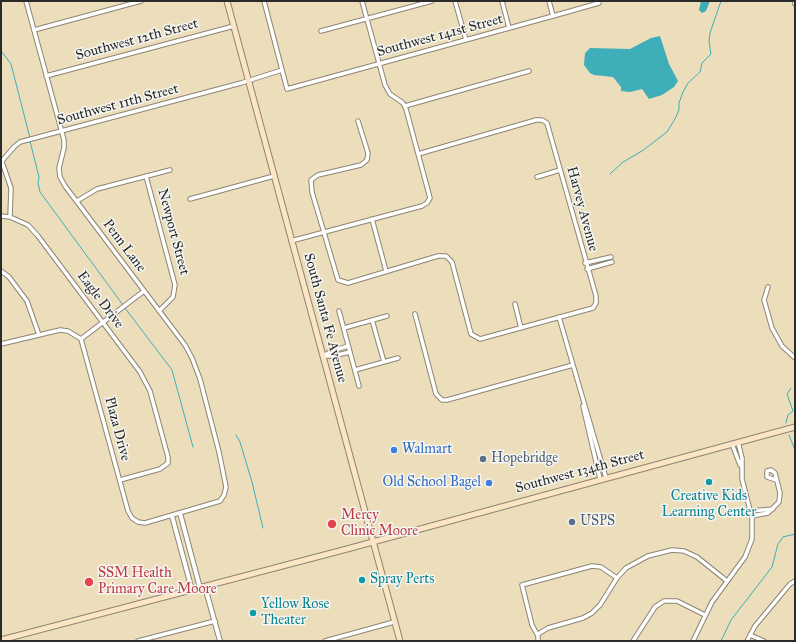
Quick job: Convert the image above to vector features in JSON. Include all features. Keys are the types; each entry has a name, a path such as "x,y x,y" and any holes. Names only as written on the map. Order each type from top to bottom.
{"main road":[{"name":"South Santa Fe Avenue","path":"227,1 400,641"},
{"name":"Southwest 134th Street","path":"2,640 202,588 795,427"}],"street":[{"name":"Penn Lane","path":"26,1 61,132 64,148 59,164 59,172 63,183 188,350 198,371 218,444 226,487 223,498 214,505 180,513"},
{"path":"34,30 141,1"},
{"path":"264,1 282,70"},
{"path":"291,241 422,206 429,201 430,193 405,106 386,89 362,1"},
{"path":"321,31 432,1"},
{"path":"455,1 466,40"},
{"path":"502,1 509,28"},
{"path":"549,1 553,16"},
{"name":"Southwest 141st Street","path":"282,70 287,89 599,2"},
{"name":"Southwest 12th Street","path":"46,76 234,26"},
{"name":"Southwest 11th Street","path":"2,162 20,142 61,132 282,70"},
{"path":"405,106 529,71"},
{"name":"Harvey Avenue","path":"418,154 536,120 544,120 550,128 587,269 596,296 595,305 591,309 559,317"},
{"path":"358,121 368,153 367,160 361,165 318,175 311,180 312,192 335,275 340,282 348,283 438,256 446,256 452,262 470,330 474,337 484,339 559,317 603,478"},
{"path":"1,216 10,217 11,188 2,162"},
{"path":"77,201 97,189 170,170"},
{"path":"537,177 560,170"},
{"name":"Newport Street","path":"146,176 175,285 173,298 159,311"},
{"path":"190,199 274,176"},
{"name":"Eagle Drive","path":"10,217 22,222 34,230 147,383 168,457 167,465 160,469 120,480"},
{"path":"372,219 386,271"},
{"path":"586,263 610,256"},
{"path":"602,259 604,264"},
{"path":"587,269 612,262"},
{"path":"1,271 9,277 27,301 39,335"},
{"path":"768,287 764,300 772,328 782,346 795,358"},
{"path":"1,344 65,330 75,334 81,339 144,291"},
{"path":"515,304 521,328"},
{"path":"339,311 359,386"},
{"path":"415,314 436,394 440,399 448,400 573,365"},
{"path":"344,328 387,316"},
{"path":"372,320 384,362"},
{"name":"Plaza Drive","path":"81,339 128,511 136,521 145,523 172,516"},
{"path":"323,356 332,350 348,346"},
{"path":"323,356 333,356 350,352"},
{"path":"355,370 398,358"},
{"path":"738,442 742,458 741,466"},
{"path":"693,641 705,615 748,552 753,531 752,516 741,466 732,444"},
{"path":"752,516 768,513 780,498 776,480"},
{"path":"751,511 773,508"},
{"path":"192,590 172,516 180,513 202,588 215,621 220,641"},
{"path":"538,634 548,628 583,618 592,613 600,605 617,578 626,568 638,560 648,556 676,550 693,554 727,581"},
{"path":"538,641 538,634 532,625 522,585 592,566 602,567 617,578"},
{"path":"748,641 755,626 790,584 795,581"},
{"path":"633,641 655,607 664,601 677,601 705,615"},
{"path":"138,641 215,621"},
{"path":"325,641 394,622"},
{"path":"750,635 764,641"}],"water":[{"path":"701,1 710,1 706,11 702,13 699,10"},
{"path":"660,36 669,64 678,81 674,87 662,95 649,99 642,89 630,92 621,91 621,87 613,77 594,75 590,73 584,65 585,53 590,48 630,49 651,38"}],"waterway":[{"path":"610,174 623,162 642,151 667,132 679,110 679,103 688,83 700,72 702,63 711,54 709,41 710,33 721,1"},
{"path":"1,51 11,64 30,138"},
{"path":"30,141 39,177 38,183 40,192 123,305"},
{"path":"125,308 172,370 193,447"},
{"path":"786,423 788,415 793,411 787,394 791,388"},
{"path":"236,435 240,442 252,482 263,528"},
{"path":"789,435 795,450"},
{"path":"721,641 731,620 772,567 778,544 783,537 795,534"}],"place":[{"name":"Walmart","path":"394,450"},
{"name":"Hopebridge","path":"483,459"},
{"name":"Creative Kids Learning Center","path":"709,482"},
{"name":"Old School Bagel","path":"489,483"},
{"name":"USPS","path":"572,522"},
{"name":"Mercy Clinic Moore","path":"332,524"},
{"name":"Spray Perts","path":"362,580"},
{"name":"SSM Health Primary Care Moore","path":"89,582"},
{"name":"Yellow Rose Theater","path":"253,613"}]}
